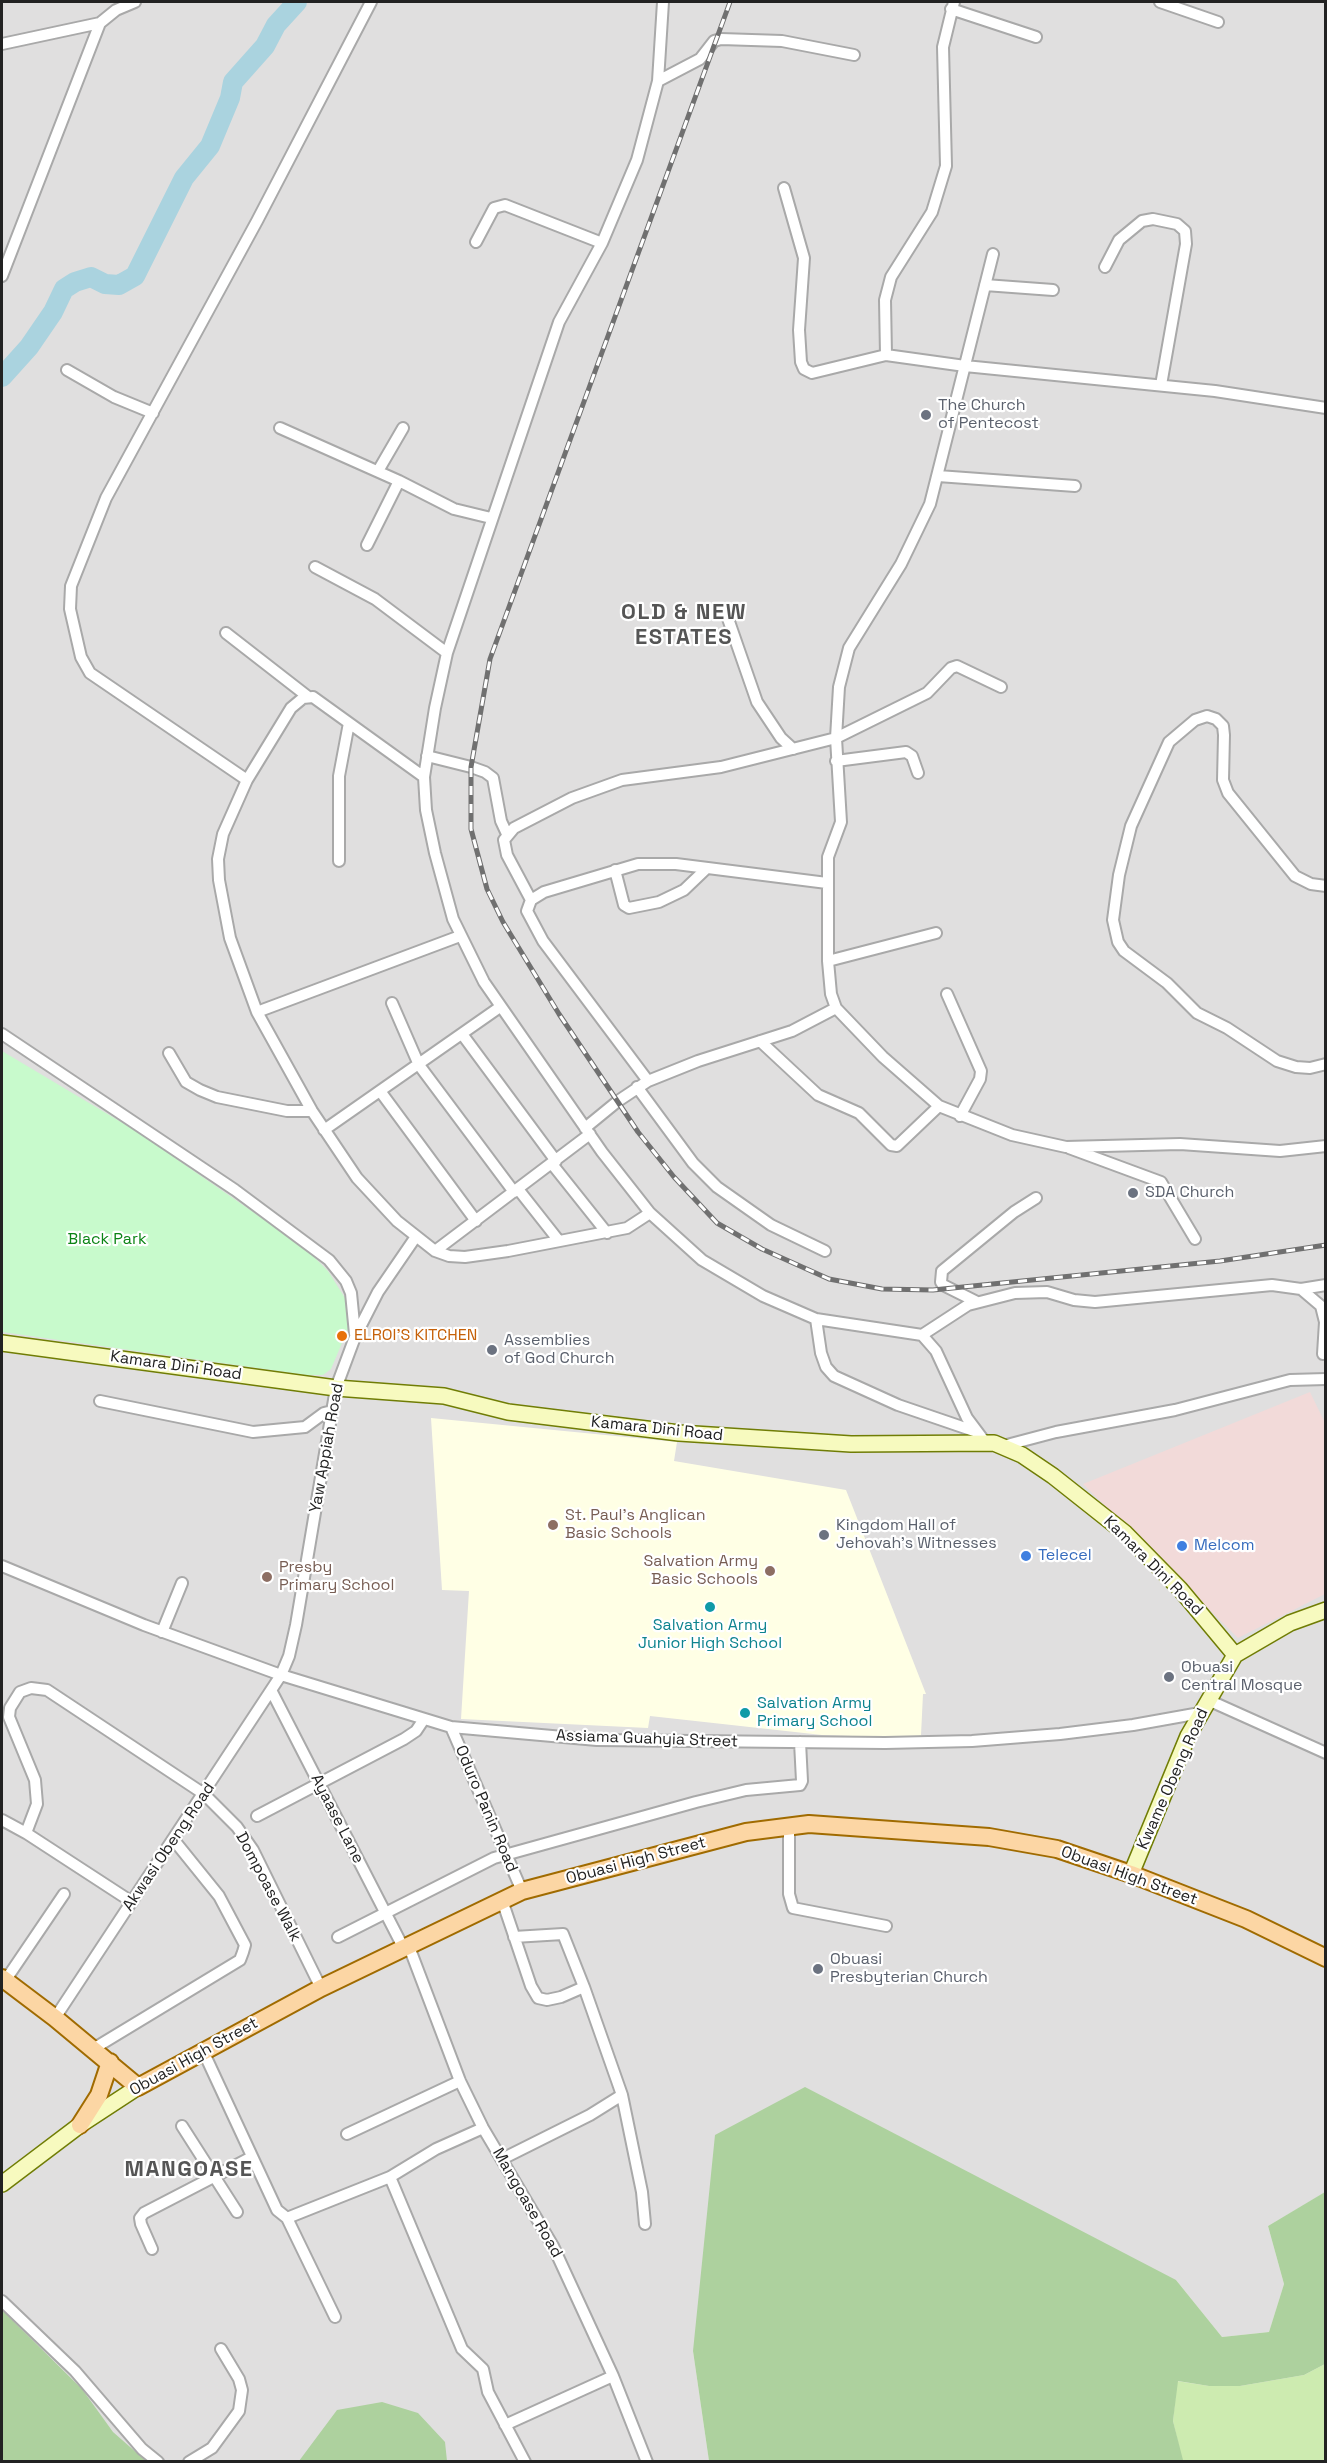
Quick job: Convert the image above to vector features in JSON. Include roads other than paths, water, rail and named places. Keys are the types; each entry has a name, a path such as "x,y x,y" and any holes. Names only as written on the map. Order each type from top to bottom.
{"main road":[{"name":"Obuasi High Street","path":"138,2087 321,1988 522,1891 746,1832 789,1825 821,1825 1016,1840 1057,1849 1131,1874 1246,1919 1326,1958"},
{"path":"3,1980 55,2018 138,2087"},
{"path":"80,2125 99,2095 110,2062"}],"street":[{"path":"2,45 100,23 116,10 135,2"},
{"path":"247,780 90,673 81,657 70,609 71,586 106,498 257,221 371,2"},
{"path":"663,2 658,81 637,160 602,243 558,322 447,653 435,708 424,777 426,810 435,853 460,936 500,1007 587,1131 650,1214 702,1260 734,1280 816,1319 922,1335 977,1302 1031,1291 1047,1292 1084,1302 1130,1300 1255,1285 1301,1289 1326,1285"},
{"path":"1161,2 1218,22"},
{"path":"886,355 885,300 891,277 932,212 946,166 943,47 952,5 1036,37"},
{"path":"2,276 100,23"},
{"path":"658,81 700,59 714,41 721,39 782,41 854,55"},
{"path":"784,188 804,258 799,330 804,369 812,373 886,355 965,366 1161,385 1326,408"},
{"path":"476,242 494,208 505,205 602,243"},
{"path":"1105,267 1119,240 1142,221 1153,219 1177,224 1185,231 1186,244 1161,385"},
{"path":"993,254 930,504 920,530 849,648 839,687 836,761 841,822 829,850 827,883 828,961 831,994 836,1008 883,1057 939,1106 1012,1135 1066,1146 1161,1182 1195,1239"},
{"path":"985,285 1053,290"},
{"path":"68,370 114,397 153,412"},
{"path":"280,428 378,471 454,509 491,518"},
{"path":"378,471 403,428"},
{"path":"938,476 1076,486"},
{"path":"367,545 399,481"},
{"path":"315,567 375,599 447,653"},
{"path":"725,610 757,702 776,731 793,749"},
{"path":"226,633 307,696 323,704 424,777"},
{"path":"531,900 507,855 504,840 507,834 572,798 622,780 712,768 836,738 927,693 951,668 957,666 1001,687"},
{"path":"307,696 291,708 247,780 222,837 219,880 230,938 257,1012 324,1130 376,1202 415,1238 435,1251 465,1257 607,1233 634,1225 650,1214"},
{"path":"1326,886 1311,884 1295,876 1228,793 1223,780 1223,726 1216,719 1207,716 1195,720 1169,742 1131,826 1119,875 1113,920 1118,942 1124,951 1167,983 1197,1013 1227,1028 1277,1061 1296,1067 1326,1064"},
{"path":"339,861 339,776 349,723"},
{"path":"836,761 906,752 912,756 918,773"},
{"path":"427,756 471,767 493,778 501,821 507,834"},
{"path":"648,1081 543,941 527,911 531,900 544,892 615,870 652,863 827,883"},
{"path":"615,870 624,905 629,908 659,902 684,890 707,868"},
{"path":"828,961 936,933"},
{"path":"257,1012 460,936"},
{"path":"947,994 981,1071 980,1079 960,1116"},
{"path":"392,1003 419,1065 516,1190 559,1241"},
{"path":"324,1130 500,1007"},
{"path":"435,1251 554,1162 637,1087 648,1081 801,1028 836,1008"},
{"path":"2,1034 235,1190 329,1260 346,1281 351,1293 355,1337"},
{"path":"462,1035 607,1233"},
{"path":"760,1041 818,1095 859,1113 891,1145 897,1146 939,1106"},
{"path":"169,1053 186,1082 200,1090 287,1112 312,1111"},
{"path":"637,1087 693,1163 717,1186 771,1226 825,1251"},
{"path":"380,1091 476,1221"},
{"path":"1066,1146 1180,1144 1280,1152 1326,1146"},
{"path":"977,1302 943,1286 942,1271 1014,1212 1036,1198"},
{"name":"Yaw Appiah Road","path":"281,1675 289,1656 296,1625 336,1388 355,1337 378,1292 415,1238"},
{"path":"1301,1289 1316,1300 1324,1311 1323,1354"},
{"path":"816,1319 821,1353 826,1367 834,1376 898,1405 980,1437"},
{"path":"922,1335 936,1351 980,1437"},
{"name":"Kamara Dini Road","path":"2,1343 336,1388 444,1396 508,1412 724,1437 851,1444 980,1437 1003,1446 1053,1476 1125,1533 1180,1589 1235,1654"},
{"path":"1003,1446 1056,1432 1175,1410 1290,1380 1326,1379"},
{"path":"100,1401 253,1432 305,1427 324,1413 332,1411"},
{"name":"Assiama Guahyia Street","path":"2,1566 162,1632 281,1675 451,1727 597,1740 972,1741 1098,1730 1200,1713"},
{"path":"162,1632 182,1583"},
{"path":"1235,1654 1290,1623 1326,1610"},
{"name":"Kwame Obeng Road","path":"1131,1874 1200,1713 1235,1654"},
{"name":"Akwasi Obeng Road","path":"55,2018 272,1692 281,1675"},
{"name":"Dompoase Walk","path":"26,1833 37,1804 35,1780 9,1717 10,1708 20,1692 31,1688 47,1690 204,1794 237,1827 253,1850 321,1988"},
{"name":"Ayaase Lane","path":"272,1692 385,1914 405,1946"},
{"path":"1208,1700 1326,1753"},
{"path":"257,1816 404,1739 416,1731 424,1719"},
{"name":"Oduro Panin Road","path":"451,1727 522,1891"},
{"path":"338,1937 446,1881 506,1854 715,1797 746,1790 800,1785 802,1781 800,1742"},
{"path":"2,1820 26,1833 132,1902"},
{"path":"789,1825 789,1894 793,1908 800,1912 886,1926"},
{"path":"93,2049 240,1960 243,1953 245,1945 219,1896 174,1839"},
{"path":"3,1980 64,1894"},
{"path":"502,1900 533,1991 538,1998 554,1998 584,1987"},
{"path":"514,1936 563,1934 622,2096 642,2192 645,2224"},
{"name":"Mangoase Road","path":"405,1946 459,2081 483,2128 553,2246 613,2376 647,2462"},
{"path":"204,2053 277,2210 287,2218 335,2317"},
{"path":"347,2134 459,2081"},
{"name":"Obuasi High Street","path":"2,2184 80,2125 138,2087"},
{"path":"502,2159 590,2115 622,2096"},
{"path":"182,2126 237,2212"},
{"path":"287,2218 390,2177 436,2149 483,2128"},
{"path":"152,2249 141,2224 140,2218 144,2213 252,2157"},
{"path":"390,2177 462,2349 483,2369 488,2392 525,2462"},
{"path":"2,2301 75,2371 142,2449 158,2462"},
{"path":"189,2462 212,2448 239,2411 242,2390 239,2379 221,2349"},
{"path":"505,2425 613,2376"}],"waterway":[{"path":"2,377 29,347 53,312 64,289 75,282 91,277 105,284 119,285 135,276 184,178 210,146 230,98 233,82 265,46 276,25 297,2"}],"railway":[{"path":"730,2 490,659 471,767 471,829 487,889 503,922 559,1014 638,1132 674,1177 717,1223 762,1249 829,1279 882,1289 933,1290 1220,1261 1326,1245"}],"place":[{"name":"The Church of Pentecost","path":"926,415"},
{"name":"SDA Church","path":"1133,1193"},
{"name":"ELROI'S KITCHEN","path":"342,1336"},
{"name":"Assemblies of God Church","path":"492,1350"},
{"name":"St. Paul's Anglican Basic Schools","path":"553,1525"},
{"name":"Kingdom Hall of Jehovah's Witnesses","path":"824,1535"},
{"name":"Melcom","path":"1182,1546"},
{"name":"Telecel","path":"1026,1556"},
{"name":"Salvation Army Basic Schools","path":"770,1571"},
{"name":"Presby Primary School","path":"267,1577"},
{"name":"Salvation Army Junior High School","path":"710,1607"},
{"name":"Obuasi Central Mosque","path":"1169,1677"},
{"name":"Salvation Army Primary School","path":"745,1713"},
{"name":"Obuasi Presbyterian Church","path":"818,1969"}],"district":[{"name":"OLD & NEW ESTATES","path":"684,626"},
{"name":"MANGOASE","path":"189,2170"}],"park label":[{"name":"Black Park","path":"107,1240"}]}
